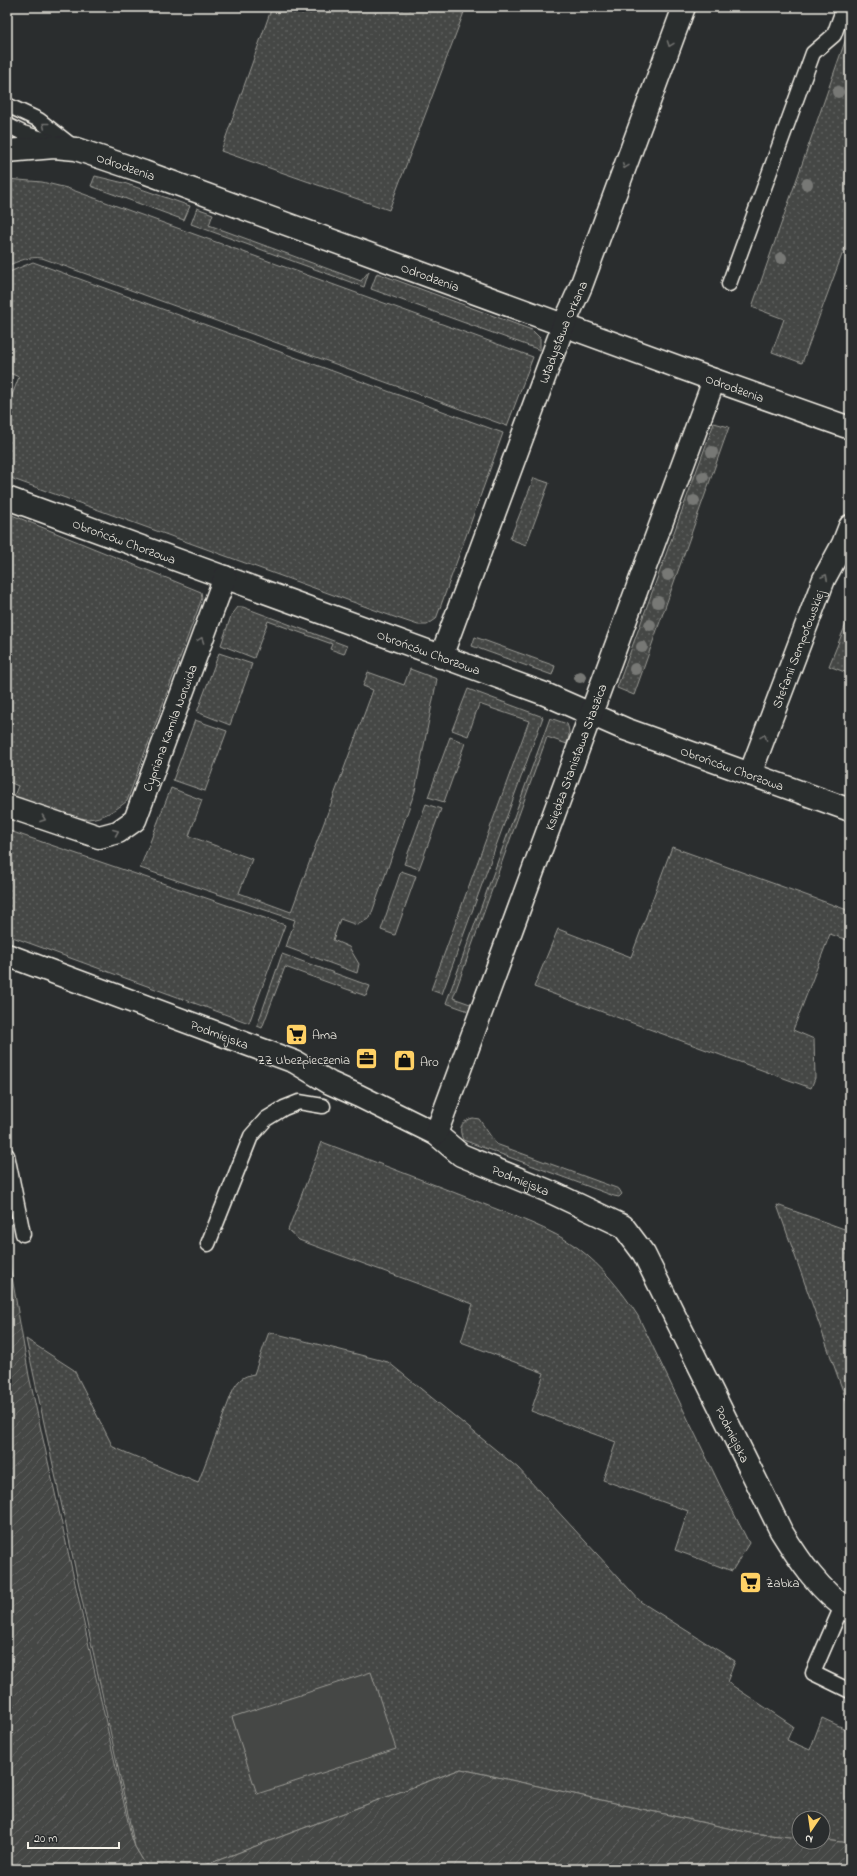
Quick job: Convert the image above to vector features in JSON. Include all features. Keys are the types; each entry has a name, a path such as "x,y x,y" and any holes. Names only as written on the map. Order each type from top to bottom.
{"street":[{"name":"Władysława Orkana","path":"441,657 564,324 581,286 684,7"},
{"name":"Odrodzenia","path":"7,151 37,148 76,149 144,172 714,380 850,428"},
{"name":"Księdza Stanisława Staszica","path":"436,1134 714,380"},
{"name":"Obrońców Chorzowa","path":"7,498 545,694 625,729 850,810"},
{"name":"Stefanii Sempołowskiej","path":"750,774 824,579 843,544 850,526"},
{"name":"Cypriana Kamila Norwida","path":"7,806 78,832 99,837 118,832 134,820 224,577"},
{"name":"Podmiejska","path":"7,955 295,1062 330,1083 436,1134 461,1155 553,1193 623,1226 644,1254 781,1531 796,1556 818,1582 846,1609"}],"lane":[{"path":"728,284 813,53 834,35 844,7"},
{"path":"7,105 39,120 76,149"},
{"path":"7,125 23,132 76,149"},
{"path":"7,144 37,148"},
{"path":"208,1244 251,1136 266,1118 299,1102 323,1106"},
{"path":"7,1155 11,1202 23,1234"},
{"path":"846,1609 813,1673 850,1691"}],"shaded area":[{"path":"272,7 466,7 389,210 221,151"},
{"path":"850,27 850,233 802,363 772,352 784,319 752,307"},
{"path":"95,176 124,183 190,206 184,220 91,186"},
{"path":"7,179 42,182 67,188 533,357 507,426 42,258 28,258 7,266"},
{"path":"197,208 213,214 209,225 361,281 369,271 364,287 191,224"},
{"path":"33,262 503,433 436,619 427,625 418,625 13,479 7,471 7,408 19,377 7,372 7,273"},
{"path":"377,273 532,330 540,338 540,350 371,289"},
{"path":"714,423 729,427 634,695 617,688"},
{"path":"534,478 549,483 526,545 510,539"},
{"path":"7,513 201,592 202,598 127,801 114,810 99,817 88,819 71,816 14,796 18,786 7,781"},
{"path":"238,607 243,607 347,646 344,654 330,649 332,644 268,621 254,658 221,645 231,616"},
{"path":"850,614 850,674 829,666"},
{"path":"475,637 555,666 552,675 472,646"},
{"path":"219,653 252,664 230,725 197,712"},
{"path":"410,669 437,679 415,791 370,918 357,925 340,919 333,940 349,947 359,964 357,973 286,947 295,920 140,868 171,788 202,800 189,836 252,859 239,893 291,912 373,690 363,686 368,672 404,685"},
{"path":"468,689 543,717 442,994 431,990 529,721 479,704 468,736 452,730"},
{"path":"550,718 567,724 569,732 568,741 567,744 547,737 453,998 473,1005 471,1012 446,1003"},
{"path":"195,720 227,731 205,791 173,780"},
{"path":"450,737 465,743 444,802 428,797"},
{"path":"426,804 441,809 419,869 404,864"},
{"path":"7,830 285,925 249,1023 7,935"},
{"path":"672,847 850,911 850,941 830,934 793,1030 814,1039 815,1078 811,1088 534,987 558,929 631,957"},
{"path":"401,871 416,876 395,935 381,930"},
{"path":"282,954 370,986 366,996 285,967 262,1028 257,1026"},
{"path":"473,1118 479,1119 496,1144 619,1189 622,1194 619,1197 614,1196 463,1140 461,1129 463,1123"},
{"path":"322,1142 461,1195 544,1229 568,1241 578,1248 603,1271 625,1297 638,1316 749,1543 732,1571 675,1550 688,1511 603,1480 616,1442 531,1411 544,1373 461,1342 473,1304 299,1240 288,1230"},
{"path":"777,1205 850,1231 850,1411"},
{"path":"7,1248 29,1376 131,1835 135,1847 148,1869 7,1869"},
{"path":"269,1332 388,1362 518,1468 641,1602 735,1661 727,1682 793,1726 787,1740 810,1750 822,1718 850,1731 850,1843 831,1841 831,1810 791,1810 791,1837 750,1833 461,1769 195,1869 148,1869 135,1847 26,1339 74,1370 113,1447 198,1483 233,1390 241,1379 254,1374"},
{"path":"371,1672 396,1749 257,1794 232,1717"},
{"path":"461,1769 750,1833 791,1837 791,1850 831,1850 831,1841 850,1843 850,1869 195,1869"}],"place":[{"name":"Ama","path":"297,1034"},
{"name":"ZZ Ubezpieczenia","path":"366,1059"},
{"name":"Aro","path":"405,1061"},
{"name":"Żabka","path":"751,1582"}]}
